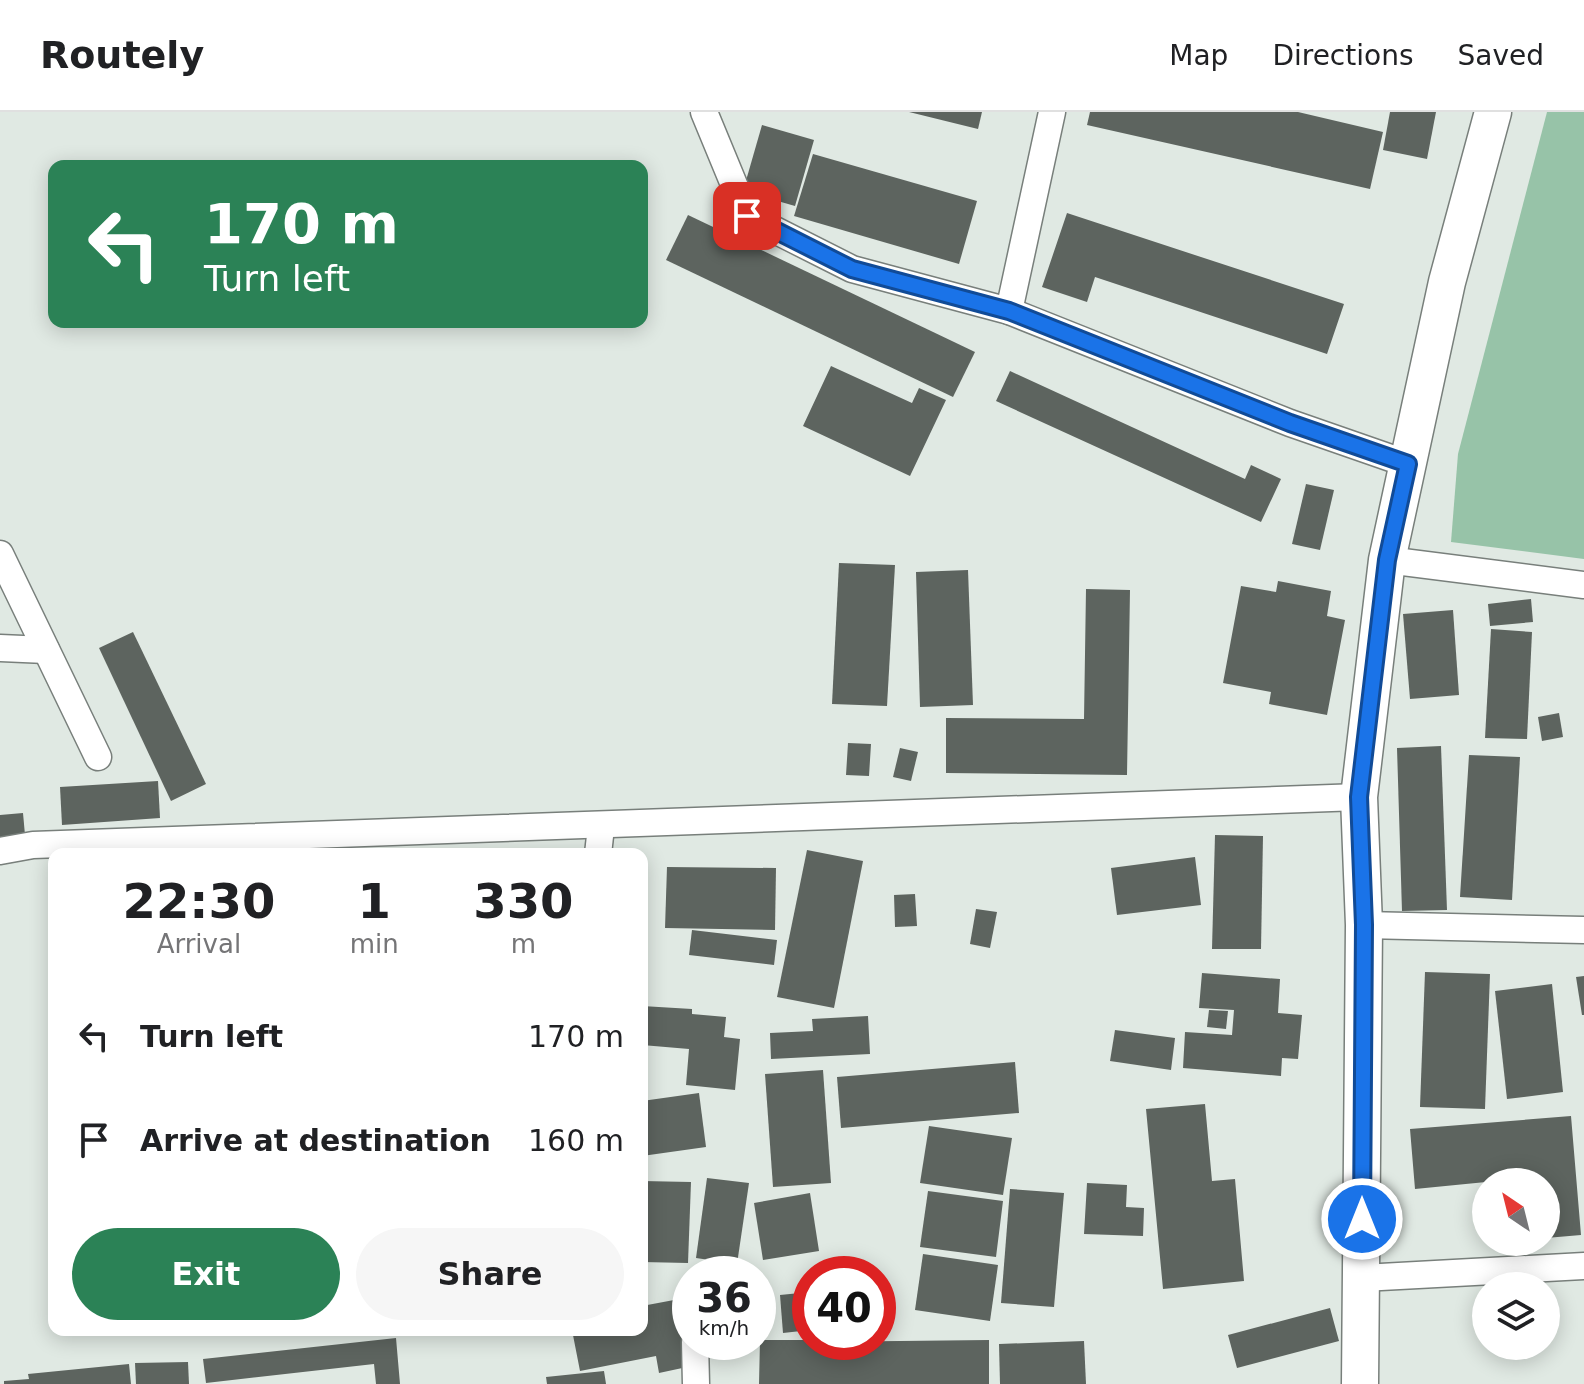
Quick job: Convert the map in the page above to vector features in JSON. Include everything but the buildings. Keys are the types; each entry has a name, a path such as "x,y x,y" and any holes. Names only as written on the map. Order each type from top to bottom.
{"street":[{"path":"704,112 747,216 852,269 1009,311 1290,423 1408,464"},
{"path":"1009,311 1052,112"},
{"path":"1360,1384 1364,925 1359,797 1387,560 1447,282 1493,112"},
{"path":"0,554 98,757"},
{"path":"1387,560 1584,585"},
{"path":"0,648 46,650"},
{"path":"0,851 33,845 601,827 1359,797"},
{"path":"599,848 601,827"},
{"path":"1364,925 1584,930"},
{"path":"1362,1278 1584,1266"},
{"path":"695,1360 696,1384"}],"green space":[{"path":"1547,112 1584,112 1584,559 1451,542 1458,454"}],"route":[{"path":"747,216 852,269 1009,311 1290,423 1408,464 1387,560 1359,797 1364,925 1362,1219"}]}
